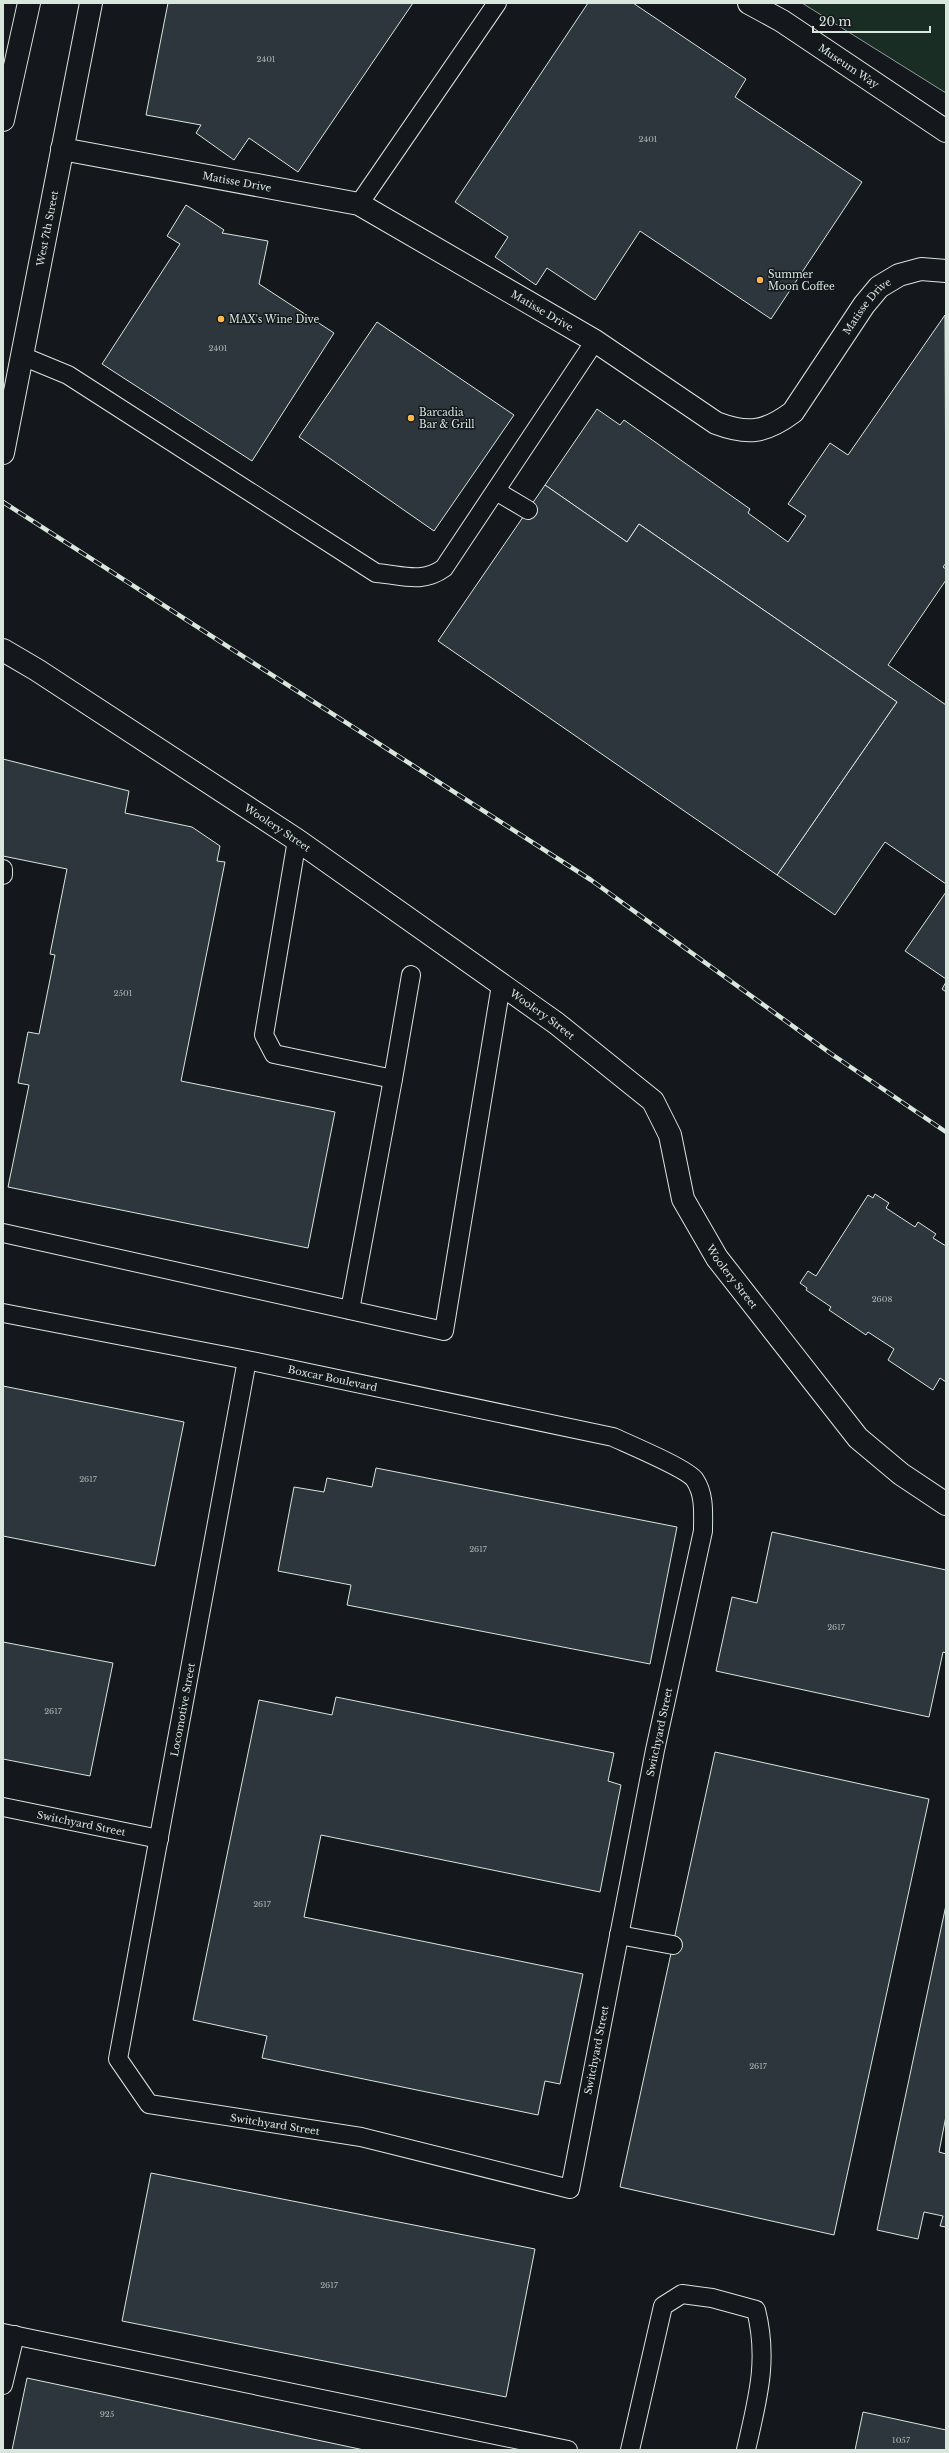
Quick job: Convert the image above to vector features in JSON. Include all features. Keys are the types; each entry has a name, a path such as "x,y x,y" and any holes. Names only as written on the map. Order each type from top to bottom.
{"street":[{"path":"3,120 29,3"},
{"name":"West 7th Street","path":"3,453 90,3"},
{"name":"Museum Way","path":"749,3 782,20 946,131"},
{"name":"Matisse Drive","path":"62,149 359,204 595,341 716,423 735,430 756,431 776,425 792,412 864,305 879,287 899,275 921,269 946,271"},
{"name":"Woolery Street","path":"3,650 43,674 297,840 556,1023 653,1101 670,1135 683,1199 717,1258 858,1438 900,1474 946,1504"}],"lane":[{"path":"359,204 497,3"},
{"path":"22,356 68,375 376,572 398,574 410,578 422,579 434,575 444,568 595,341"},
{"path":"496,491 528,510"},
{"path":"297,840 264,1035 274,1054 393,1079"},
{"path":"3,869 3,875"},
{"path":"350,1310 411,975"},
{"path":"3,1233 444,1331 501,985"},
{"name":"Boxcar Boulevard","path":"3,1313 247,1360 613,1437 658,1457"},
{"name":"Locomotive Street","path":"118,2059 247,1360"},
{"name":"Switchyard Street","path":"118,2059 149,2104 361,2137 570,2189 655,1750 703,1531 702,1499 695,1479 658,1457"},
{"name":"Switchyard Street","path":"3,1807 159,1839"},
{"path":"618,1935 673,1945"},
{"path":"630,2450 663,2306 682,2294 712,2298 756,2310 762,2335 760,2386 746,2450"},
{"path":"3,2385 9,2334 568,2450"}],"green space":[{"path":"802,3 946,3 946,93"}],"building":[{"path":"168,3 413,3 298,172 249,138 234,160 196,133 201,125 146,115"},
{"path":"588,3 633,3 746,79 735,97 862,182 771,319 640,231 595,300 547,268 536,285 495,257 508,237 455,202"},
{"path":"186,205 224,230 222,233 268,241 259,284 334,333 252,461 102,364 180,244 167,236"},
{"path":"945,315 946,563 943,567 946,569 946,580 888,665 946,705 946,884 885,842 835,915 777,875 897,702 639,524 627,542 545,485 597,409 620,425 624,420 750,509 748,513 788,542 806,516 788,504 830,443 848,455"},
{"path":"377,322 514,415 434,531 299,437"},
{"path":"545,485 627,542 639,524 897,702 777,875 438,641"},
{"path":"3,759 129,791 125,813 192,827 220,846 217,861 225,862 181,1081 335,1112 308,1248 8,1187 29,1085 18,1083 28,1032 39,1034 55,955 50,954 67,869 3,856"},
{"path":"946,892 946,979 905,951"},
{"path":"946,982 946,992 942,989"},
{"path":"875,1194 889,1203 886,1208 915,1227 918,1222 936,1234 933,1238 946,1246 946,1382 940,1378 933,1390 888,1360 894,1349 868,1332 866,1335 829,1310 831,1307 806,1290 807,1288 800,1283 808,1271 816,1276 868,1195 873,1198"},
{"path":"3,1386 184,1422 155,1566 3,1536"},
{"path":"376,1468 677,1527 650,1664 347,1605 351,1585 278,1571 294,1487 324,1492 327,1478 372,1487"},
{"path":"772,1532 946,1570 946,1653 943,1652 929,1717 716,1671 732,1597 757,1603"},
{"path":"3,1642 113,1663 90,1776 3,1759"},
{"path":"336,1697 614,1753 608,1781 621,1785 600,1892 321,1835 304,1917 583,1974 560,2084 545,2081 538,2115 262,2058 267,2036 193,2020 259,1700 332,1715"},
{"path":"715,1752 929,1799 834,2235 620,2187"},
{"path":"946,1905 946,2116 939,2152 946,2154 946,2227 940,2226 943,2216 924,2212 918,2239 877,2230"},
{"path":"151,2173 535,2249 506,2397 122,2321"},
{"path":"27,2378 364,2450 12,2450"},
{"path":"863,2412 946,2430 946,2450 855,2450"}],"railway":[{"path":"3,502 591,880 830,1053 946,1132"}],"place":[{"name":"Summer Moon Coffee","path":"760,280"},
{"name":"MAX's Wine Dive","path":"221,319"},
{"name":"Barcadia Bar & Grill","path":"411,418"}]}
